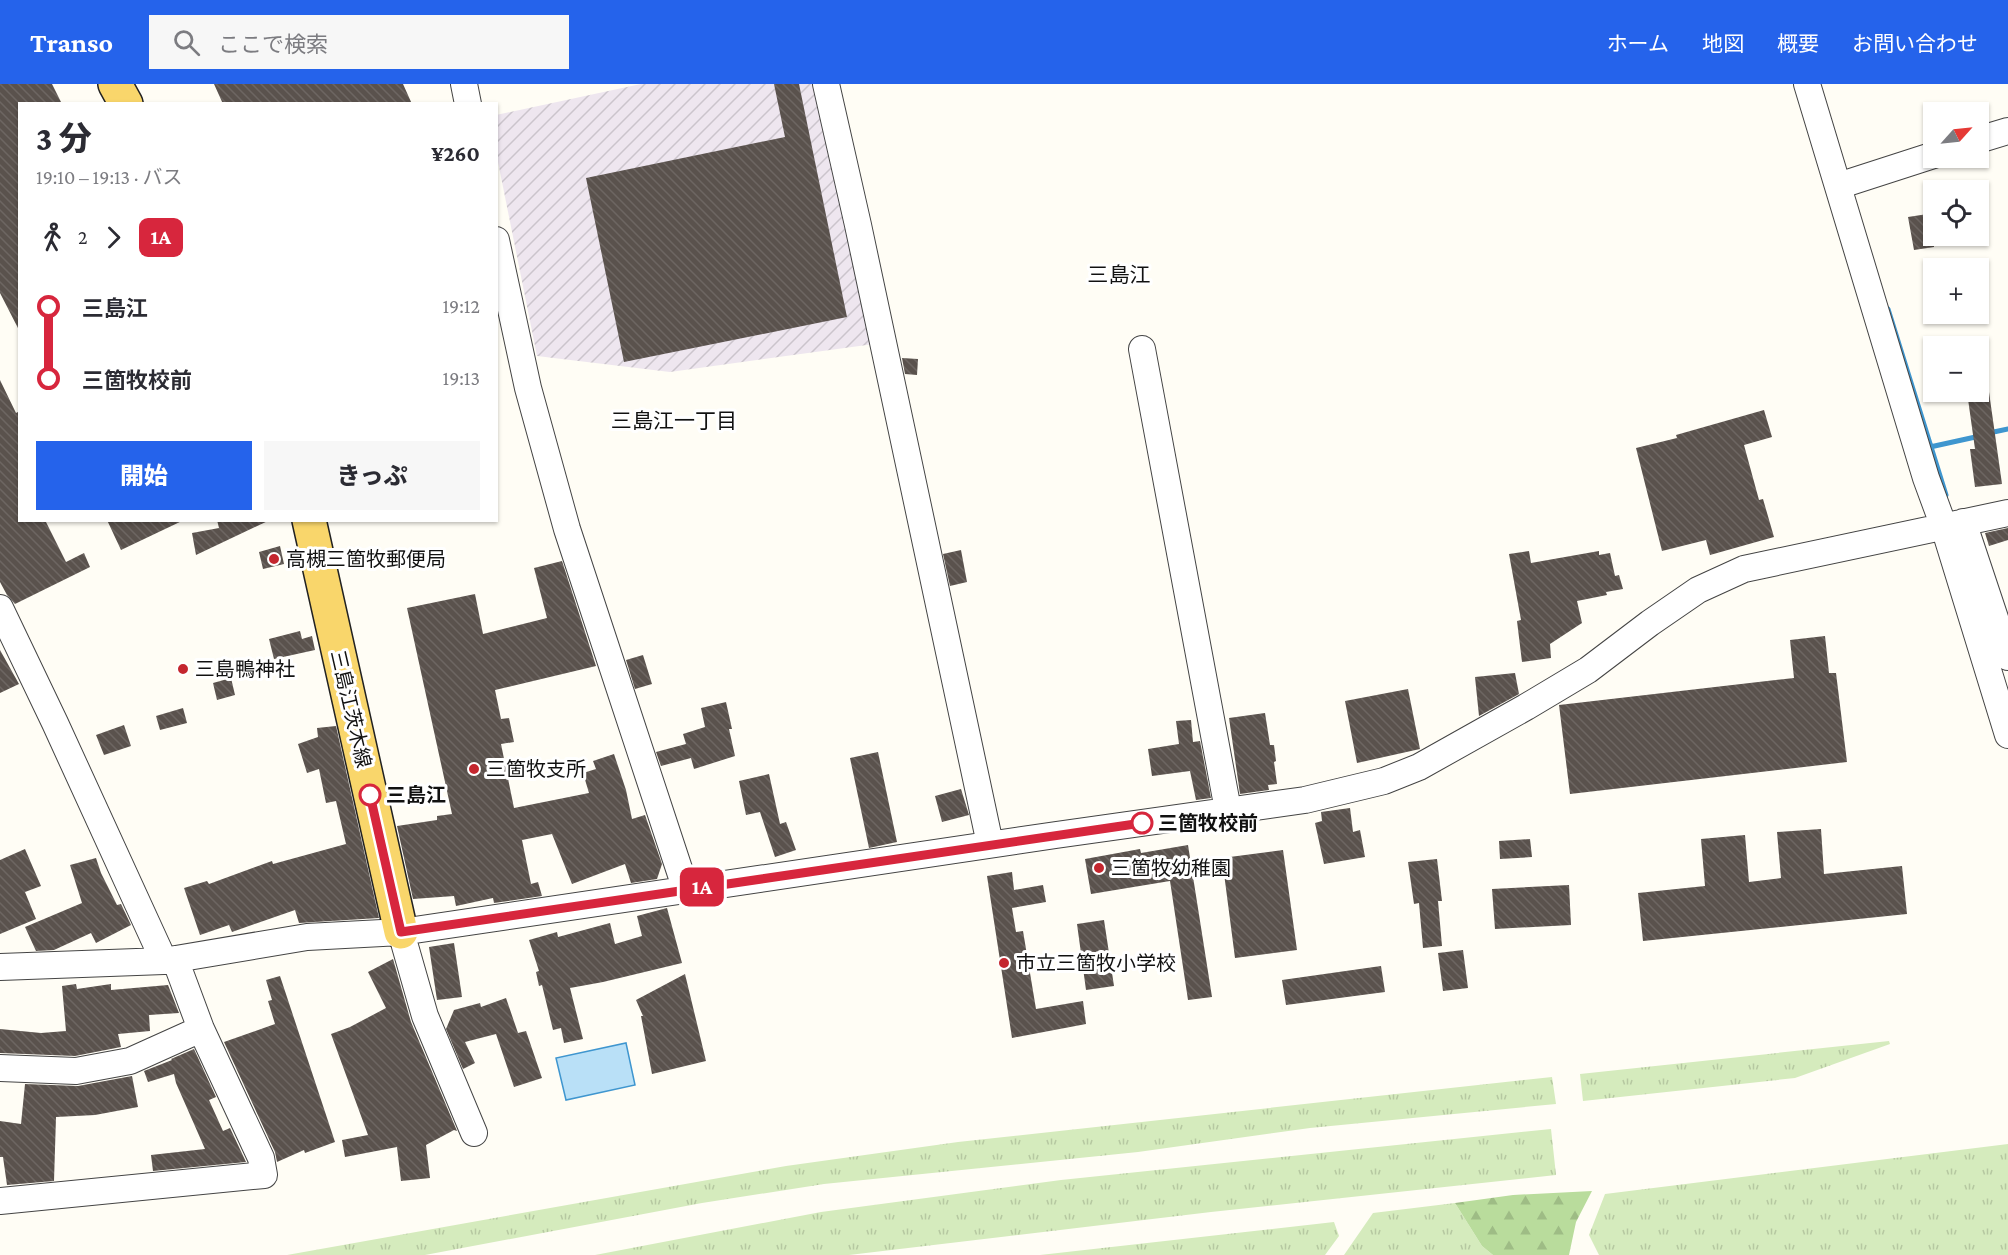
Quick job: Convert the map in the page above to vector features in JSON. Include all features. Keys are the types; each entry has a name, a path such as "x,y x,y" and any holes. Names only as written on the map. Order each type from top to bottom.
{"main road":[{"path":"115,84 125,102"},
{"name":"三島江茨木線","path":"309,522 401,932"}],"street":[{"path":"464,84 468,102"},
{"path":"826,84 990,844"},
{"path":"1807,84 1926,478 1954,524 2008,657"},
{"path":"1989,137 2008,131"},
{"path":"1838,186 1923,159"},
{"path":"498,249 528,388 567,529 686,890"},
{"path":"1142,349 1228,810"},
{"path":"0,967 169,960 307,937 401,932 990,844 1305,800 1384,781 1419,767 1588,670 1698,590 1744,569 2008,513"},
{"path":"1954,524 2008,735"},
{"path":"0,608 169,960 261,1158 264,1175 0,1201"},
{"path":"401,932 425,1016 474,1133"},
{"path":"0,1068 76,1071 130,1061 201,1029"}],"shaded area":[{"path":"641,84 814,84 874,344 670,372 537,356 498,162 498,115"}],"green space":[{"path":"1889,1041 1890,1044 1795,1078 1583,1101 1580,1074"},
{"path":"1552,1077 1556,1104 1310,1128 1138,1152 824,1184 702,1203 425,1255 287,1255 786,1166 958,1142"},
{"path":"1551,1129 1556,1175 1211,1212 849,1255 595,1255 821,1212 1061,1180"},
{"path":"2008,1144 2008,1255 1599,1255 1589,1235 1605,1194"},
{"path":"1592,1191 1576,1222 1569,1255 1493,1255 1482,1246 1455,1203 1513,1195"},
{"path":"1455,1203 1482,1246 1493,1255 1344,1255 1373,1213"},
{"path":"1334,1222 1339,1236 1325,1255 1040,1255"}],"water":[{"path":"626,1043 635,1085 566,1100 556,1058"}],"building":[{"path":"0,84 52,84 61,102 18,102 18,328 0,293"},
{"path":"214,84 403,84 411,102 222,102"},
{"path":"774,84 799,84 847,317 624,362 586,178 785,137"},
{"path":"1923,215 1923,246 1934,247 1914,250 1908,217"},
{"path":"902,358 918,359 917,375 905,374"},
{"path":"0,380 16,413 18,412 18,522 46,522 66,562 84,553 90,567 15,604 0,582"},
{"path":"1989,392 2002,484 1975,487 1970,449 1975,449 1968,402 1989,402"},
{"path":"1764,410 1772,437 1744,445 1759,500 1763,499 1774,537 1710,555 1706,540 1662,551 1636,448 1677,438 1676,435"},
{"path":"108,522 180,522 121,550"},
{"path":"218,522 266,522 196,555 192,533 219,528"},
{"path":"2008,528 2008,540 1989,546 1985,533"},
{"path":"280,546 284,564 263,569 259,552"},
{"path":"961,550 967,582 950,586 943,554"},
{"path":"1529,551 1531,563 1599,551 1599,555 1610,553 1615,576 1619,575 1623,589 1577,601 1582,623 1550,644 1551,658 1522,662 1517,621 1521,620 1509,554"},
{"path":"562,561 596,666 495,690 501,719 509,718 514,742 501,744 514,808 589,793 583,773 596,769 593,761 614,754 626,790 632,819 645,815 662,864 657,879 631,883 625,864 572,884 552,834 522,840 531,884 538,882 542,896 494,903 493,898 456,906 454,896 413,899 397,826 437,820 437,816 452,814 407,608 475,594 483,634 547,618 534,568"},
{"path":"300,631 302,639 312,636 315,650 274,659 269,639"},
{"path":"1825,636 1829,673 1836,673 1847,762 1570,794 1559,705 1794,678 1790,640"},
{"path":"0,650 19,684 0,693"},
{"path":"643,655 652,684 635,689 626,660"},
{"path":"1515,673 1519,694 1479,716 1475,677"},
{"path":"231,678 235,695 217,700 213,683"},
{"path":"1408,689 1420,749 1357,763 1345,701"},
{"path":"726,702 735,756 694,769 691,758 661,766 656,752 686,744 683,734 705,727 701,708"},
{"path":"183,708 187,723 160,730 156,716"},
{"path":"1265,713 1270,745 1274,745 1277,784 1268,785 1269,790 1240,794 1229,718"},
{"path":"1191,720 1193,742 1200,741 1211,798 1196,800 1190,771 1152,776 1148,749 1179,744 1176,721"},
{"path":"124,725 131,746 104,755 96,735"},
{"path":"336,726 379,918 299,923 295,910 232,932 229,925 200,935 184,888 207,881 209,884 272,861 273,864 346,844 336,801 326,803 319,769 307,773 298,744 318,737 317,728"},
{"path":"878,752 897,842 869,848 850,758"},
{"path":"769,774 780,824 786,822 796,850 775,857 760,812 746,815 739,781"},
{"path":"961,789 969,815 942,822 935,796"},
{"path":"1350,808 1353,832 1360,830 1365,857 1324,864 1315,823 1322,821 1321,812"},
{"path":"1821,829 1824,874 1902,866 1907,914 1643,941 1638,893 1705,886 1701,839 1745,835 1749,882 1781,878 1777,832"},
{"path":"1530,839 1532,857 1500,859 1499,841"},
{"path":"1188,845 1212,997 1188,1000 1170,881 1091,894 1085,859 1140,849 1141,853"},
{"path":"25,849 41,886 25,892 36,919 0,934 0,860"},
{"path":"1283,850 1297,950 1235,958 1222,858"},
{"path":"96,858 117,905 121,904 131,925 96,943 91,933 54,950 36,951 25,927 82,903 70,865"},
{"path":"1437,859 1442,901 1438,901 1442,946 1423,948 1419,903 1414,904 1408,862"},
{"path":"1012,872 1014,890 1043,885 1046,902 1012,908 1016,932 1023,931 1036,1009 1083,1001 1086,1024 1012,1038 987,876"},
{"path":"1569,885 1571,925 1495,929 1492,889"},
{"path":"667,908 682,963 570,988 583,1039 564,1043 561,1028 553,1030 542,985 539,986 536,972 539,971 529,940 557,932 558,937 610,923 615,944 642,936 637,916"},
{"path":"1104,920 1114,986 1086,990 1077,924"},
{"path":"454,943 462,997 437,1000 429,947"},
{"path":"1463,950 1468,988 1443,991 1438,953"},
{"path":"393,959 411,1022 457,1131 454,1130 426,1145 430,1178 401,1181 397,1147 345,1157 342,1140 368,1135 331,1034 386,1008 368,972"},
{"path":"1381,966 1385,992 1286,1005 1282,980"},
{"path":"685,974 706,1061 652,1074 641,1016 643,1016 636,1000"},
{"path":"280,976 335,1142 305,1153 304,1150 277,1162 275,1152 224,1042 275,1024 268,1001 272,1000 266,980"},
{"path":"76,984 77,989 111,984 111,990 168,985 179,1013 149,1015 150,1031 118,1034 121,1047 75,1056 0,1053 0,1029 41,1033 66,1031 62,986"},
{"path":"506,998 518,1033 526,1031 542,1078 514,1087 496,1034 465,1042 475,1063 463,1069 446,1029 454,1010 480,1003 481,1007"},
{"path":"194,1049 216,1097 209,1100 223,1131 230,1128 246,1162 153,1171 151,1155 205,1149 174,1074 148,1082 144,1071"},
{"path":"132,1076 138,1107 95,1115 56,1117 54,1181 7,1185 3,1157 0,1157 0,1121 21,1124 25,1084 78,1086"}],"waterway":[{"path":"1888,309 1946,495"},
{"path":"1989,433 2008,429"},
{"path":"1930,447 1980,436"}],"bus line":[{"name":"1A","path":"370,795 401,932 1142,823"}],"place":[{"name":"高槻三箇牧郵便局","path":"274,559"},
{"name":"三島鴨神社","path":"183,669"},
{"name":"三箇牧支所","path":"474,769"},
{"name":"三島江","path":"370,795"},
{"name":"三箇牧校前","path":"1142,823"},
{"name":"三箇牧幼稚園","path":"1099,868"},
{"name":"市立三箇牧小学校","path":"1004,963"}],"district":[{"name":"三島江","path":"1119,275"},
{"name":"三島江一丁目","path":"674,421"}]}
